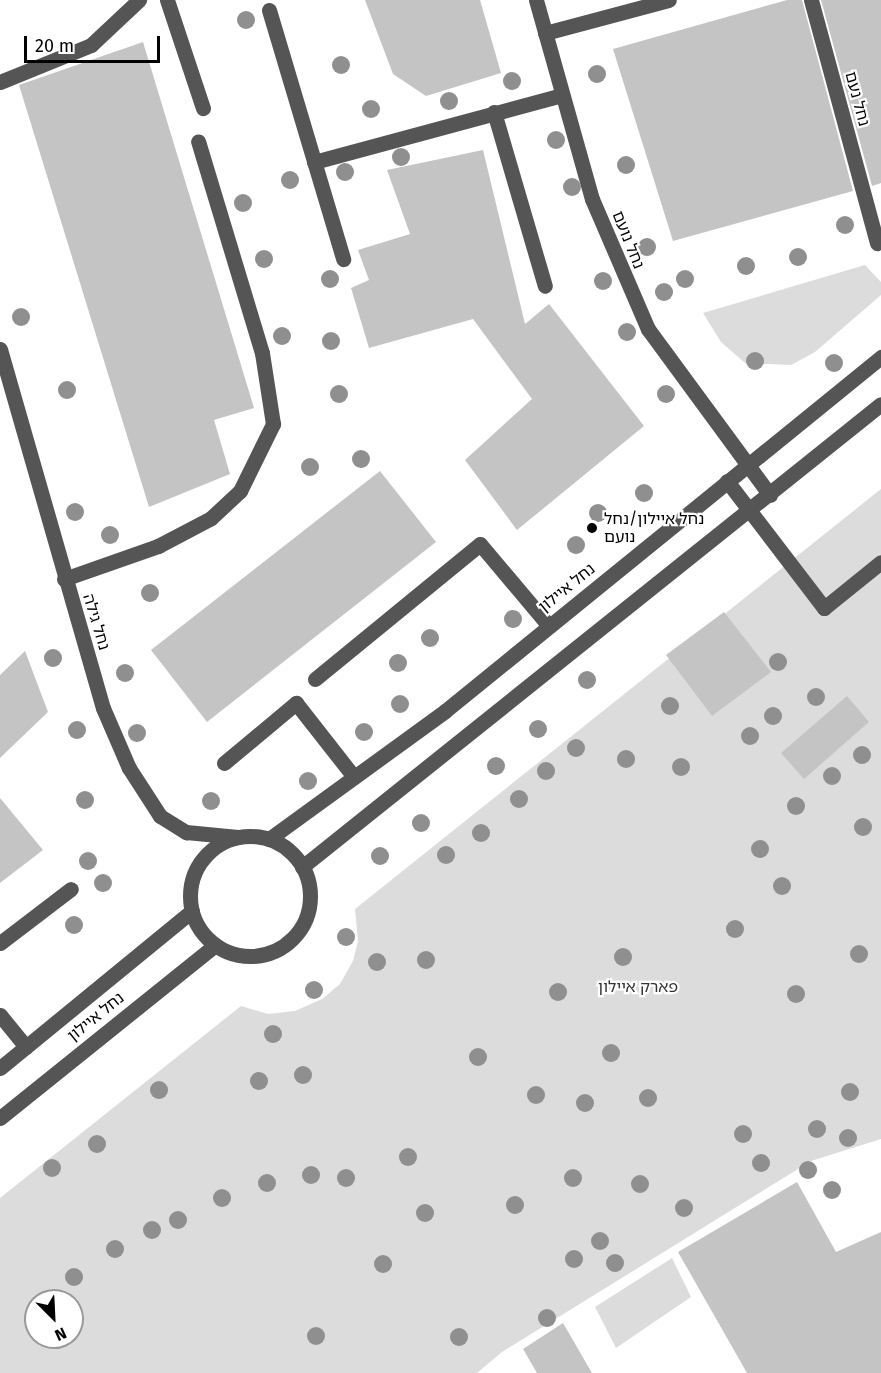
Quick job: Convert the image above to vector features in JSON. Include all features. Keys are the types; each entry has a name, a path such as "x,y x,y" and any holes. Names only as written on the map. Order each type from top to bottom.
{"street":[{"path":"0,82 91,45 139,0"},
{"path":"167,0 203,108"},
{"name":"נחל נועם","path":"536,0 562,95 609,247 648,329 747,465"},
{"path":"544,33 669,0"},
{"name":"נחל נעם","path":"811,0 878,243"},
{"path":"269,10 343,258"},
{"path":"314,162 562,95"},
{"path":"494,112 545,286"},
{"path":"64,579 158,546 211,518 240,491 273,424 262,353 198,141"},
{"name":"נחל גילה","path":"0,349 64,579 103,708 129,768 160,816 186,832 238,837"},
{"name":"נחל איילון","path":"269,839 354,777 549,626 881,357"},
{"path":"302,867 881,404"},
{"path":"747,465 770,495"},
{"path":"727,482 824,608 881,562"},
{"path":"315,679 480,544 549,626"},
{"path":"224,763 296,703 354,777"},
{"path":"238,837 269,839 302,867 309,903 296,934 263,954 244,955 214,945 192,911 191,881 198,865 209,851 238,837"},
{"path":"0,943 71,889"},
{"name":"נחל איילון","path":"0,1068 192,911"},
{"name":"נחל איילון","path":"0,1118 214,945"},
{"path":"0,1015 26,1047"}],"green space":[{"path":"865,265 881,282 881,295 815,352 791,365 745,363 721,342 703,313"},
{"name":"פארק איילון","path":"881,489 881,1139 811,1161 502,1352 477,1373 0,1373 0,1198 241,1006 268,1014 295,1011 322,999 340,984 353,961 358,941 355,909"},
{"path":"672,1258 691,1297 616,1348 595,1307"}],"building":[{"path":"365,0 480,0 501,73 426,96 393,74"},
{"path":"787,0 802,0 853,191 673,241 613,49"},
{"path":"821,0 881,0 881,183 872,186"},
{"path":"143,42 254,408 214,420 230,474 149,507 19,85"},
{"path":"483,150 525,324 549,304 644,426 517,530 465,460 532,399 473,319 369,348 351,288 369,280 358,250 410,234 387,170"},
{"path":"380,471 436,542 207,722 151,650"},
{"path":"724,612 771,672 712,716 666,655"},
{"path":"25,651 48,712 0,758 0,675"},
{"path":"847,696 869,722 804,779 781,753"},
{"path":"0,798 43,850 0,883"},
{"path":"797,1182 836,1252 881,1232 881,1373 747,1373 678,1252"},
{"path":"563,1323 592,1373 537,1373 523,1349"}],"place":[{"name":"נחל איילון/נחל נועם","path":"592,528"}]}
